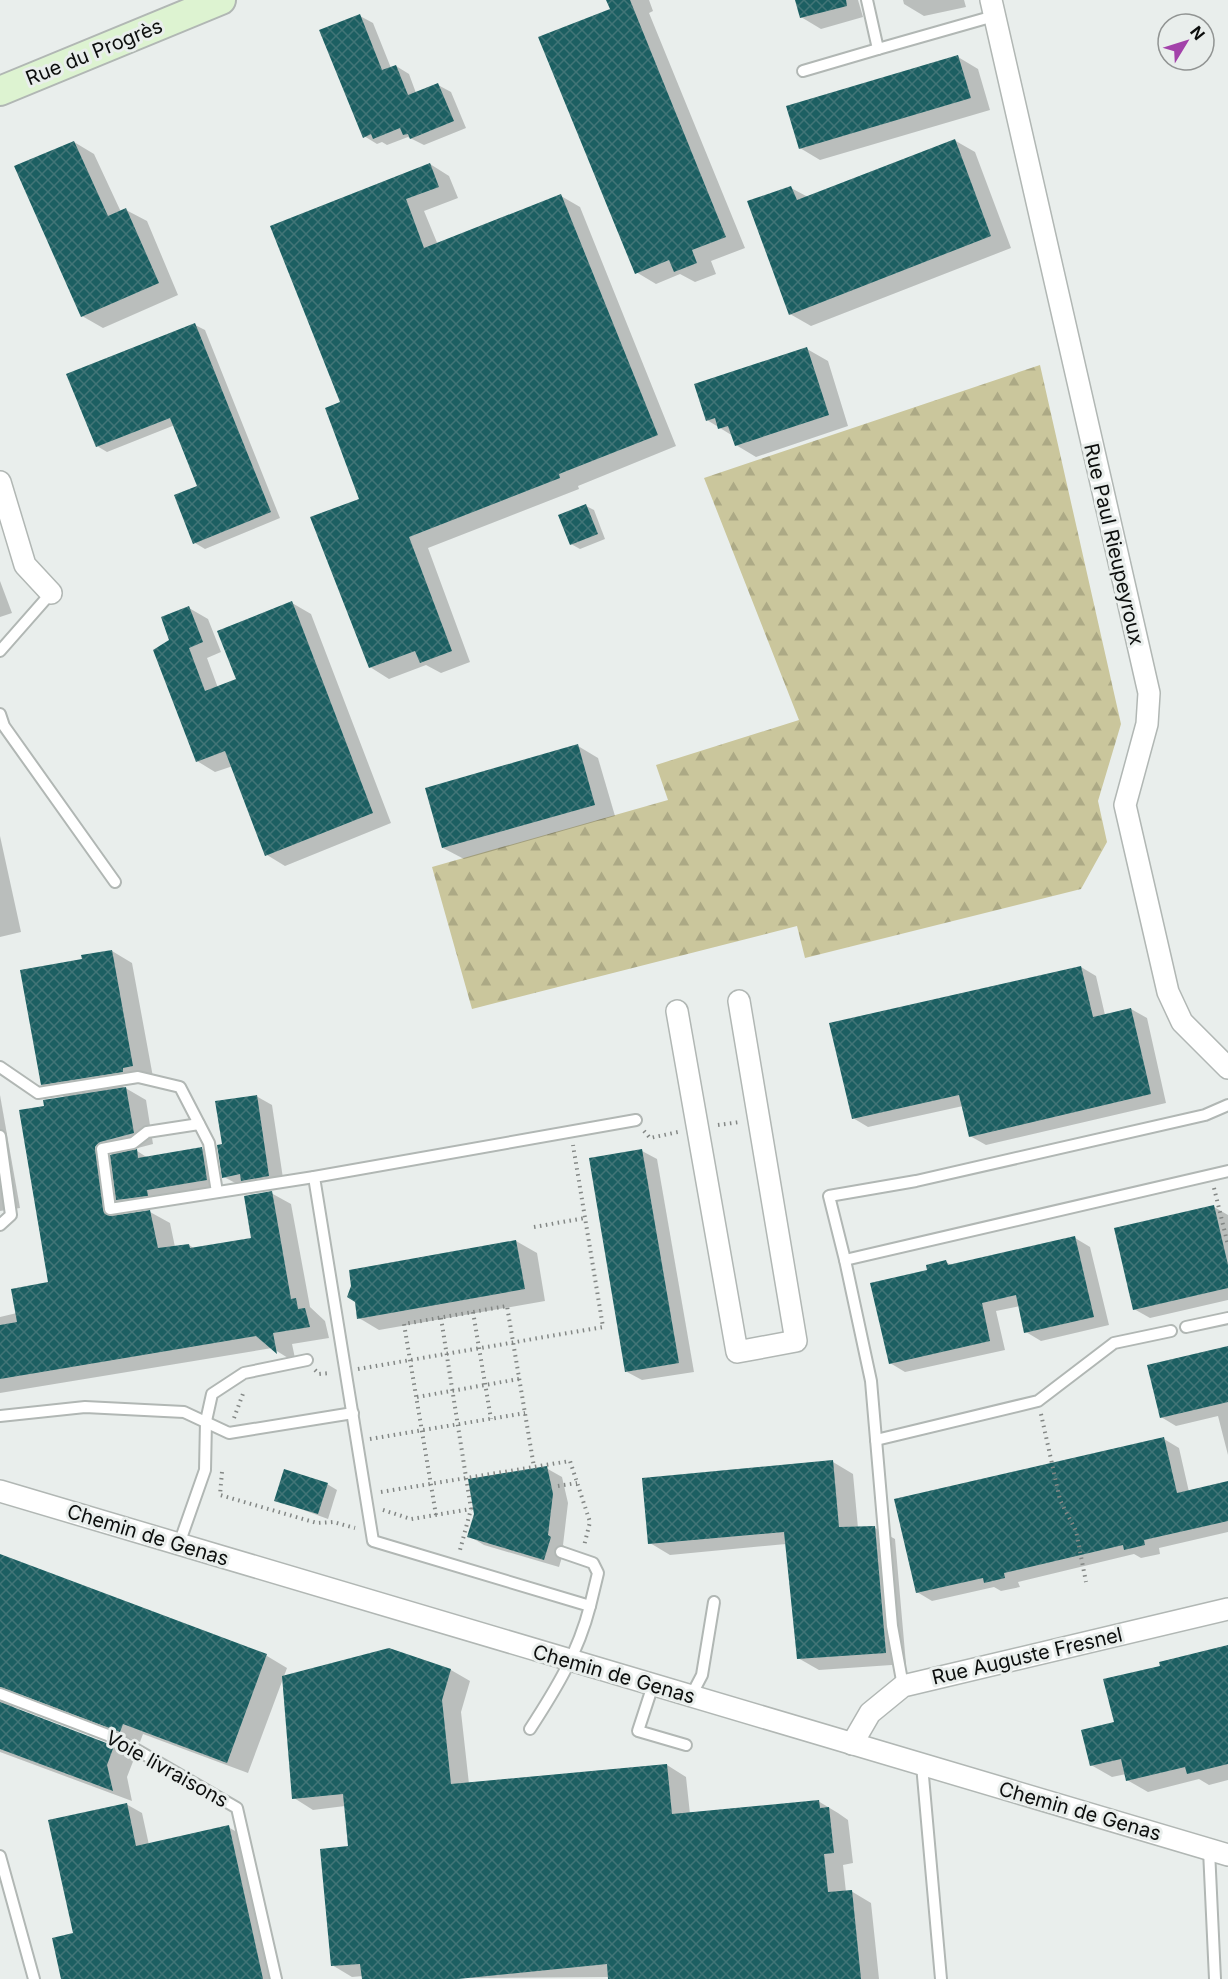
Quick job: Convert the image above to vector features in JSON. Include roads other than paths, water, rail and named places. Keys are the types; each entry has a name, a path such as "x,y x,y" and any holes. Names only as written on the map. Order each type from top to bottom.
{"street":[{"name":"Rue du Progrès","path":"0,91 220,0"},
{"name":"Rue Paul Rieupeyroux","path":"992,8 1149,693 1147,724 1125,804 1168,992 1182,1022 1228,1068"},
{"path":"0,482 25,565 51,593"},
{"path":"677,1011 737,1352 796,1341 739,1001"},
{"name":"Chemin de Genas","path":"0,1491 1219,1852"},
{"name":"Rue Auguste Fresnel","path":"852,1744 870,1713 903,1686 1228,1609"}],"lane":[{"path":"867,0 878,49"},
{"path":"803,71 878,49 992,8"},
{"path":"0,651 51,593"},
{"path":"0,714 4,726 115,882"},
{"path":"0,1067 38,1093 138,1077 180,1087 209,1143 217,1192"},
{"path":"903,1686 892,1626 871,1381 829,1196 916,1181 1205,1116 1228,1105"},
{"path":"199,1124 147,1132 133,1143 102,1149 110,1209 314,1177 636,1120"},
{"path":"0,1136 11,1215 0,1225"},
{"path":"845,1260 1228,1171"},
{"path":"314,1177 373,1541 590,1606"},
{"path":"1186,1327 1228,1318"},
{"path":"876,1440 1038,1401 1114,1343 1171,1331"},
{"path":"179,1544 205,1470 206,1421 212,1395 244,1373 307,1360"},
{"path":"0,1416 85,1407 184,1412 229,1433 353,1413"},
{"path":"530,1729 572,1661 582,1636 598,1573 593,1563 561,1552"},
{"path":"690,1696 702,1675 714,1602"},
{"path":"653,1685 638,1731 686,1745"},
{"name":"Voie livraisons","path":"0,1694 118,1739 237,1808 276,1979"},
{"path":"922,1765 941,1979"},
{"path":"1215,1979 1219,1852"},
{"path":"0,1856 34,1979"}]}
